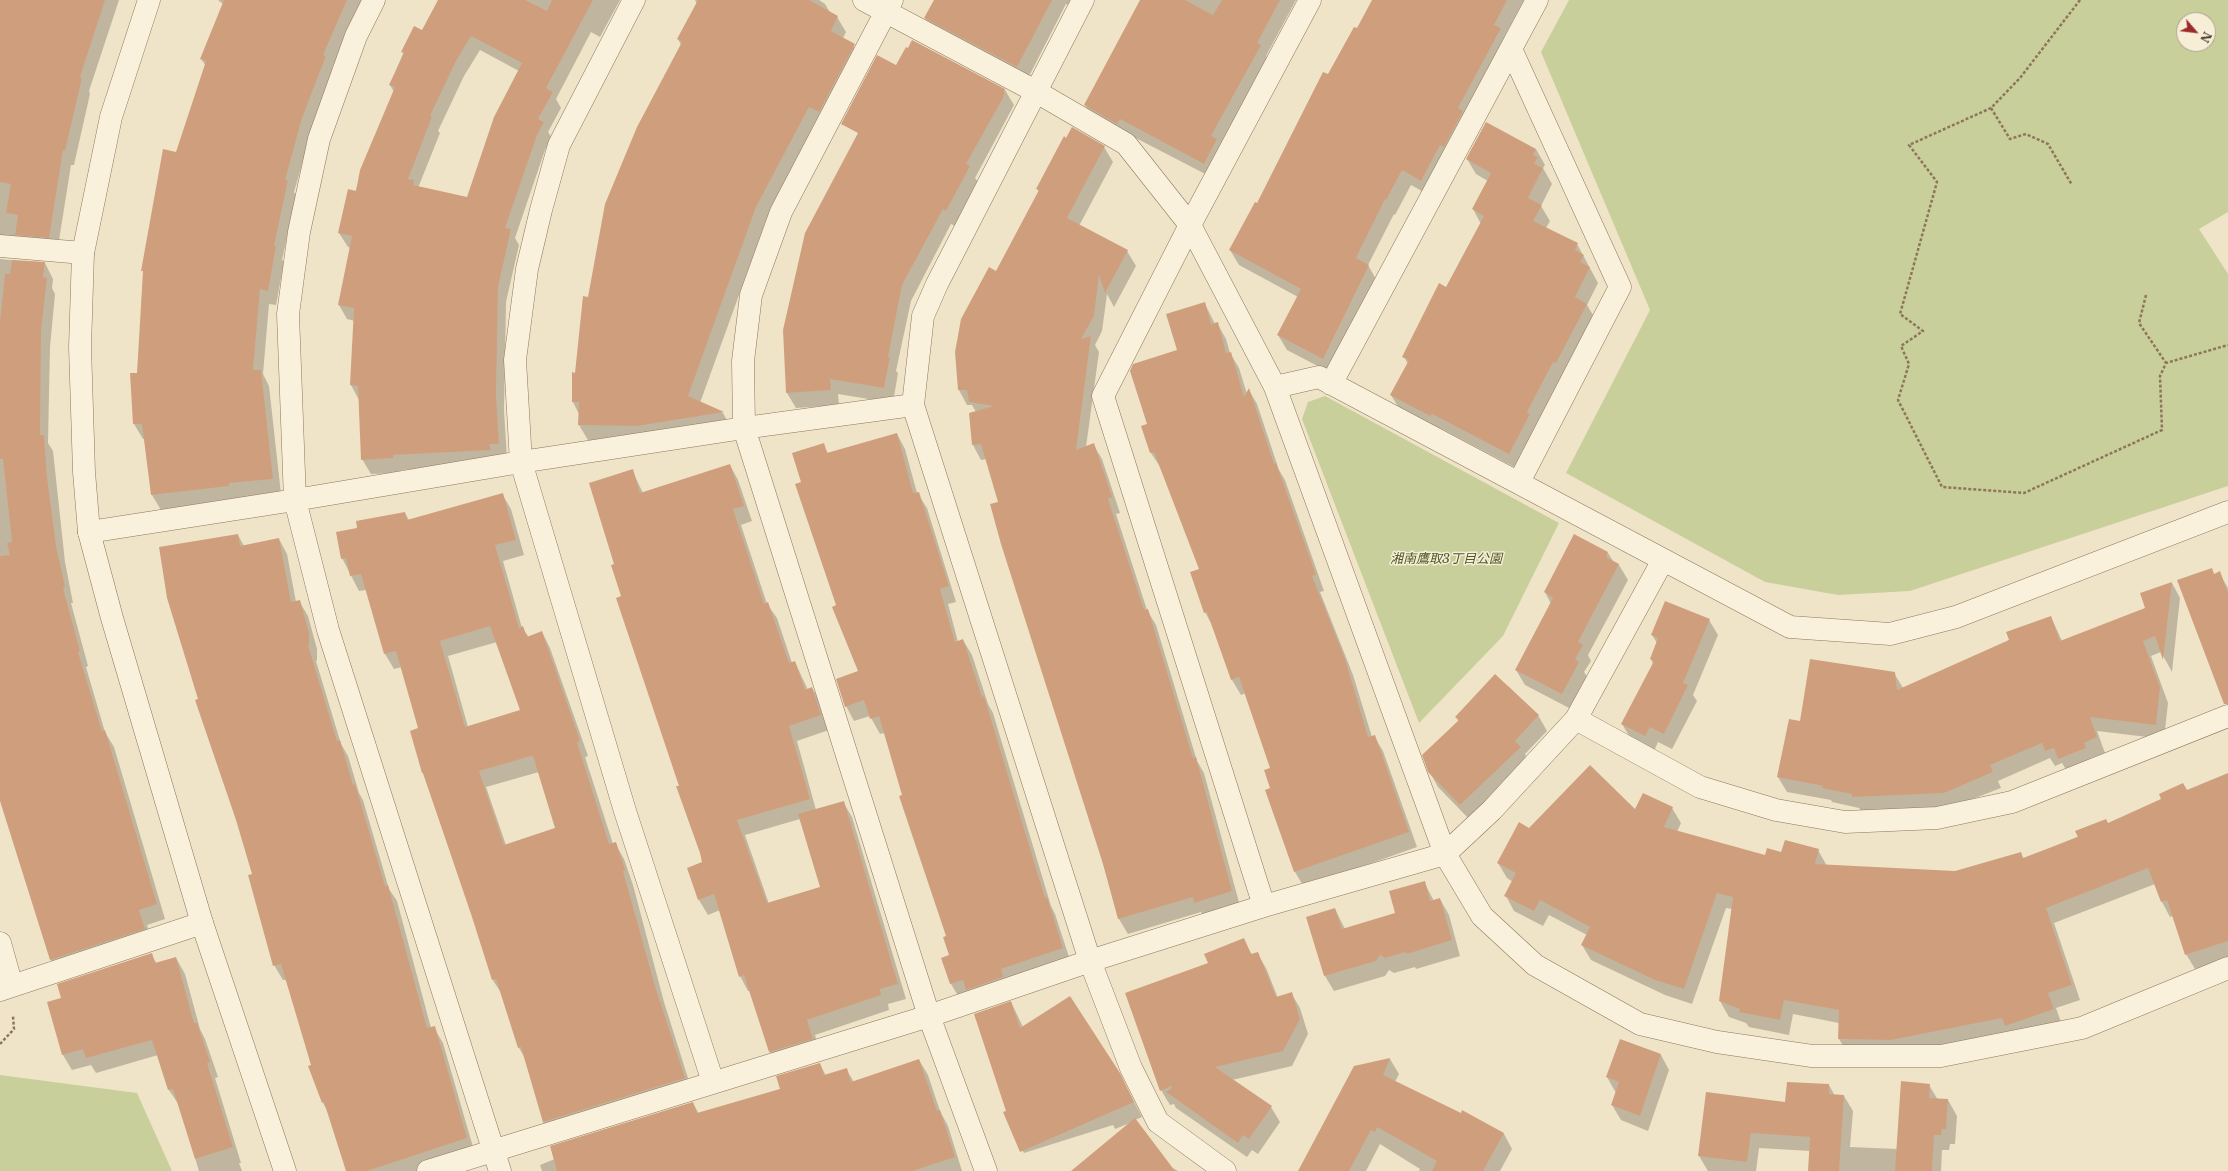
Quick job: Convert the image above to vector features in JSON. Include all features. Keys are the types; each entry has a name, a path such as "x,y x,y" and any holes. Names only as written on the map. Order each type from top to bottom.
{"street":[{"path":"149,0 111,117 83,253 80,347 84,472 89,532 112,618 202,923 285,1171"},
{"path":"374,0 356,36 319,139 299,232 288,314 295,500 328,630 492,1150 500,1171"},
{"path":"634,0 559,145 541,210 528,269 515,360 521,462 624,811 713,1082"},
{"path":"864,0 889,6 1126,144 1190,225 1275,387 1445,854 1482,916 1534,965 1640,1024 1724,1044 1812,1056 1942,1056 2082,1028 2228,968"},
{"path":"1083,0 937,284 924,316 913,405 1090,961 1131,1068 1158,1122 1225,1171"},
{"path":"1264,906 1103,396 1190,225 1310,0"},
{"path":"1331,384 1537,0"},
{"path":"889,6 781,212 751,295 743,361 744,428 929,1016 982,1170"},
{"path":"1511,49 1620,286 1519,482"},
{"path":"0,246 83,253"},
{"path":"1275,387 1319,377 1790,627 1890,634 1956,617 2228,512"},
{"path":"89,532 295,500 521,462 744,428 913,405"},
{"path":"428,1171 929,1016 1090,961 1264,906 1445,854 1492,810 1576,719 1663,560"},
{"path":"1576,719 1700,787 1776,810 1845,822 1937,818 2012,802 2228,716"},
{"path":"0,943 6,988 202,923"}],"path":[{"path":"2080,0 2020,78 1991,108 1909,145 1937,182 1900,314 1923,331 1901,346 1909,364 1898,400 1942,487 2024,493 2162,430 2160,376 2166,363 2228,345"},
{"path":"1991,108 2010,139 2026,134 2048,144 2072,185"},
{"path":"2146,295 2139,323 2166,363"}],"green space":[{"path":"1569,0 2228,0 2228,212 2199,229 2228,274 2228,486 1910,591 1838,595 1765,582 1566,473 1650,310 1541,52"},
{"name":"湘南鷹取3丁目公園","path":"1325,396 1559,523 1503,636 1419,723 1302,419 1308,402"},
{"path":"0,1075 137,1093 172,1171 0,1171"}],"building":[{"path":"0,0 105,0 80,77 82,78 65,151 63,150 49,238 15,235 18,215 6,213 11,184 0,182"},
{"path":"224,0 347,0 323,55 326,56 302,118 285,180 288,180 274,246 276,246 268,291 260,289 253,370 261,370 273,479 229,483 229,486 151,495 142,424 133,424 130,373 137,373 143,271 141,271 163,149 176,152 206,61 200,59"},
{"path":"438,0 525,0 547,11 552,0 593,0 546,88 553,92 538,119 544,122 537,135 505,228 511,229 498,287 496,395 499,444 489,444 491,450 393,455 393,458 361,460 358,386 350,385 354,308 338,305 352,236 338,233 348,189 356,191 360,170 395,87 389,85 404,53 401,52 414,26 422,30","holes":["471,36 522,63 494,117 467,197 413,185 414,180 408,179 432,117 430,116 456,61"]},
{"path":"698,0 809,0 838,16 831,31 855,44 819,112 809,107 756,207 688,396 724,412 637,426 578,425 579,402 572,402 572,372 575,373 583,296 588,297 605,204 637,127 682,42 677,39"},
{"path":"934,0 1052,0 1017,67 924,18"},
{"path":"1140,0 1185,0 1213,15 1222,0 1280,0 1257,43 1261,45 1211,136 1217,139 1204,164 1120,119 1117,124 1084,105"},
{"path":"1372,0 1507,0 1494,25 1501,28 1458,108 1463,111 1444,147 1440,145 1421,181 1402,170 1386,200 1385,199 1356,258 1369,265 1323,359 1277,335 1301,289 1229,250 1255,202 1257,203 1323,72 1328,74 1354,27 1357,28"},
{"path":"912,40 1005,89 1003,98 966,164 970,166 946,211 943,209 902,285 888,357 890,357 884,388 830,379 831,390 786,393 783,330 805,233 858,133 841,124 877,55 896,65 906,47 908,48"},
{"path":"1486,122 1536,149 1533,155 1538,157 1534,164 1543,168 1528,198 1542,205 1533,221 1578,243 1575,250 1584,255 1580,262 1590,267 1575,297 1587,304 1556,363 1553,362 1527,412 1530,414 1509,454 1432,414 1430,416 1390,395 1409,360 1402,357 1439,283 1446,287 1484,216 1472,209 1491,173 1466,159"},
{"path":"1072,127 1105,146 1067,218 1128,250 1105,293 1099,275 1094,316 1081,339 1091,336 1076,450 1094,443 1112,497 1108,499 1144,610 1148,609 1193,758 1196,757 1232,891 1194,903 1193,897 1118,919 1103,864 1001,544 990,504 998,502 981,444 972,445 969,413 994,406 969,402 967,390 958,390 955,352 961,319 989,267 996,271 1039,190 1036,189 1064,136 1066,138"},
{"path":"12,260 45,262 43,277 47,278 41,331 40,435 44,435 47,477 56,546 65,587 63,588 80,651 78,652 102,731 105,730 157,904 139,910 145,929 50,960 0,801 0,556 10,555 7,543 12,542 3,459 0,459 0,322 5,274 10,274"},
{"path":"1205,302 1211,324 1218,322 1226,353 1231,352 1244,397 1249,388 1274,464 1276,463 1316,575 1312,576 1345,659 1368,737 1375,735 1409,832 1294,872 1265,790 1270,788 1264,770 1270,768 1239,677 1231,680 1207,612 1204,613 1190,572 1199,569 1154,452 1150,453 1141,426 1147,424 1130,371 1133,364 1177,350 1166,314"},
{"path":"897,433 913,493 919,492 949,586 940,589 955,642 963,639 982,697 984,696 1045,898 1047,897 1063,948 1001,969 1003,977 966,990 963,980 950,984 941,958 949,955 943,937 946,936 899,796 902,795 879,716 870,719 864,700 845,707 836,679 858,671 832,607 836,605 795,484 801,482 792,453 824,443 827,453"},
{"path":"730,464 744,506 733,509 764,604 768,602 789,663 795,661 805,690 812,687 821,715 789,726 810,799 737,820 767,903 820,887 798,814 844,801 898,984 880,989 881,995 807,1020 813,1039 769,1052 744,975 739,977 714,894 698,900 687,868 702,862 700,853 676,786 679,786 616,598 621,596 611,565 614,564 589,483 633,469 640,493"},
{"path":"503,493 516,540 495,545 519,628 523,626 527,637 542,631 580,741 577,742 609,844 616,842 625,870 623,871 655,986 685,1078 543,1122 521,1047 518,1048 496,979 492,980 472,917 422,773 410,731 418,728 396,651 384,654 361,574 350,576 346,558 341,559 336,532 357,528 356,521 405,512 407,520","holes":["490,626 520,710 465,727 440,641","533,756 555,828 504,845 479,771"]},
{"path":"238,534 240,546 279,538 291,602 300,600 309,633 308,645 337,741 340,740 353,785 355,784 385,886 388,885 427,1028 435,1026 467,1138 367,1171 346,1171 324,1102 322,1103 308,1066 311,1065 281,964 273,966 248,875 252,874 236,820 195,700 198,699 167,598 159,547"},
{"path":"1574,534 1608,552 1606,557 1619,564 1578,642 1583,645 1575,659 1579,662 1562,694 1515,670 1553,598 1544,592"},
{"path":"2212,568 2214,574 2220,571 2228,593 2228,704 2224,704 2177,580"},
{"path":"2172,582 2163,660 2155,636 2143,641 2160,687 2156,725 2090,717 2097,737 2084,743 2086,748 2058,759 2054,748 2045,751 2042,743 1990,765 1993,772 1944,793 1852,797 1852,794 1822,788 1823,786 1777,777 1789,719 1800,721 1810,659 1895,672 1897,690 2009,640 2006,632 2051,616 2060,641 2145,608 2140,593"},
{"path":"1665,601 1710,619 1683,683 1688,685 1664,734 1650,727 1645,736 1621,724 1654,661 1650,659 1658,638 1651,635"},
{"path":"1495,674 1539,715 1515,741 1521,747 1460,805 1428,772 1422,755 1459,720 1455,717"},
{"path":"1590,765 1635,809 1643,793 1673,807 1664,827 1765,855 1767,848 1781,852 1785,840 1819,849 1815,864 1955,871 2021,852 2023,858 2078,837 2075,831 2106,819 2108,823 2161,799 2159,794 2183,783 2187,790 2228,773 2228,941 2185,955 2167,900 2161,902 2148,868 2046,908 2072,985 2048,993 2054,1009 2005,1026 2002,1018 1891,1040 1838,1039 1839,1010 1784,1000 1780,1020 1739,1012 1740,1009 1719,1001 1733,897 1717,893 1684,989 1655,980 1581,945 1590,927 1540,900 1534,911 1504,896 1516,873 1497,863 1519,822 1529,828"},
{"path":"1425,881 1430,901 1440,898 1452,940 1407,954 1406,952 1385,958 1380,955 1376,961 1324,976 1306,917 1335,908 1342,929 1395,913 1389,891"},
{"path":"1244,938 1251,954 1258,952 1276,997 1292,992 1300,1019 1283,1051 1215,1067 1272,1106 1249,1139 1243,1135 1238,1143 1166,1092 1172,1088 1171,1086 1160,1091 1125,993 1208,963 1204,954"},
{"path":"152,953 155,963 176,957 194,1023 197,1023 210,1062 207,1063 233,1147 195,1159 173,1089 168,1090 152,1040 86,1058 83,1049 62,1055 47,1002 61,998 57,984"},
{"path":"1070,996 1120,1073 1134,1102 1020,1152 1003,1112 1006,1111 974,1014 1011,1001 1020,1028"},
{"path":"1620,1039 1661,1054 1640,1116 1611,1105 1619,1082 1606,1077"},
{"path":"1390,1058 1383,1075 1461,1113 1462,1110 1504,1133 1483,1171 1432,1171 1437,1161 1377,1127 1375,1132 1371,1130 1349,1171 1298,1171 1354,1066"},
{"path":"919,1059 937,1111 940,1110 955,1157 912,1171 557,1171 550,1146 693,1102 697,1113 780,1089 776,1076 820,1063 824,1075 847,1068 851,1082"},
{"path":"1901,1081 1930,1084 1929,1098 1948,1099 1946,1129 1942,1129 1941,1135 1934,1135 1932,1171 1895,1171"},
{"path":"1787,1082 1829,1084 1829,1094 1844,1095 1839,1171 1808,1171 1810,1137 1751,1133 1747,1162 1698,1156 1706,1092 1785,1102"},
{"path":"1135,1118 1175,1171 1071,1171"}]}
